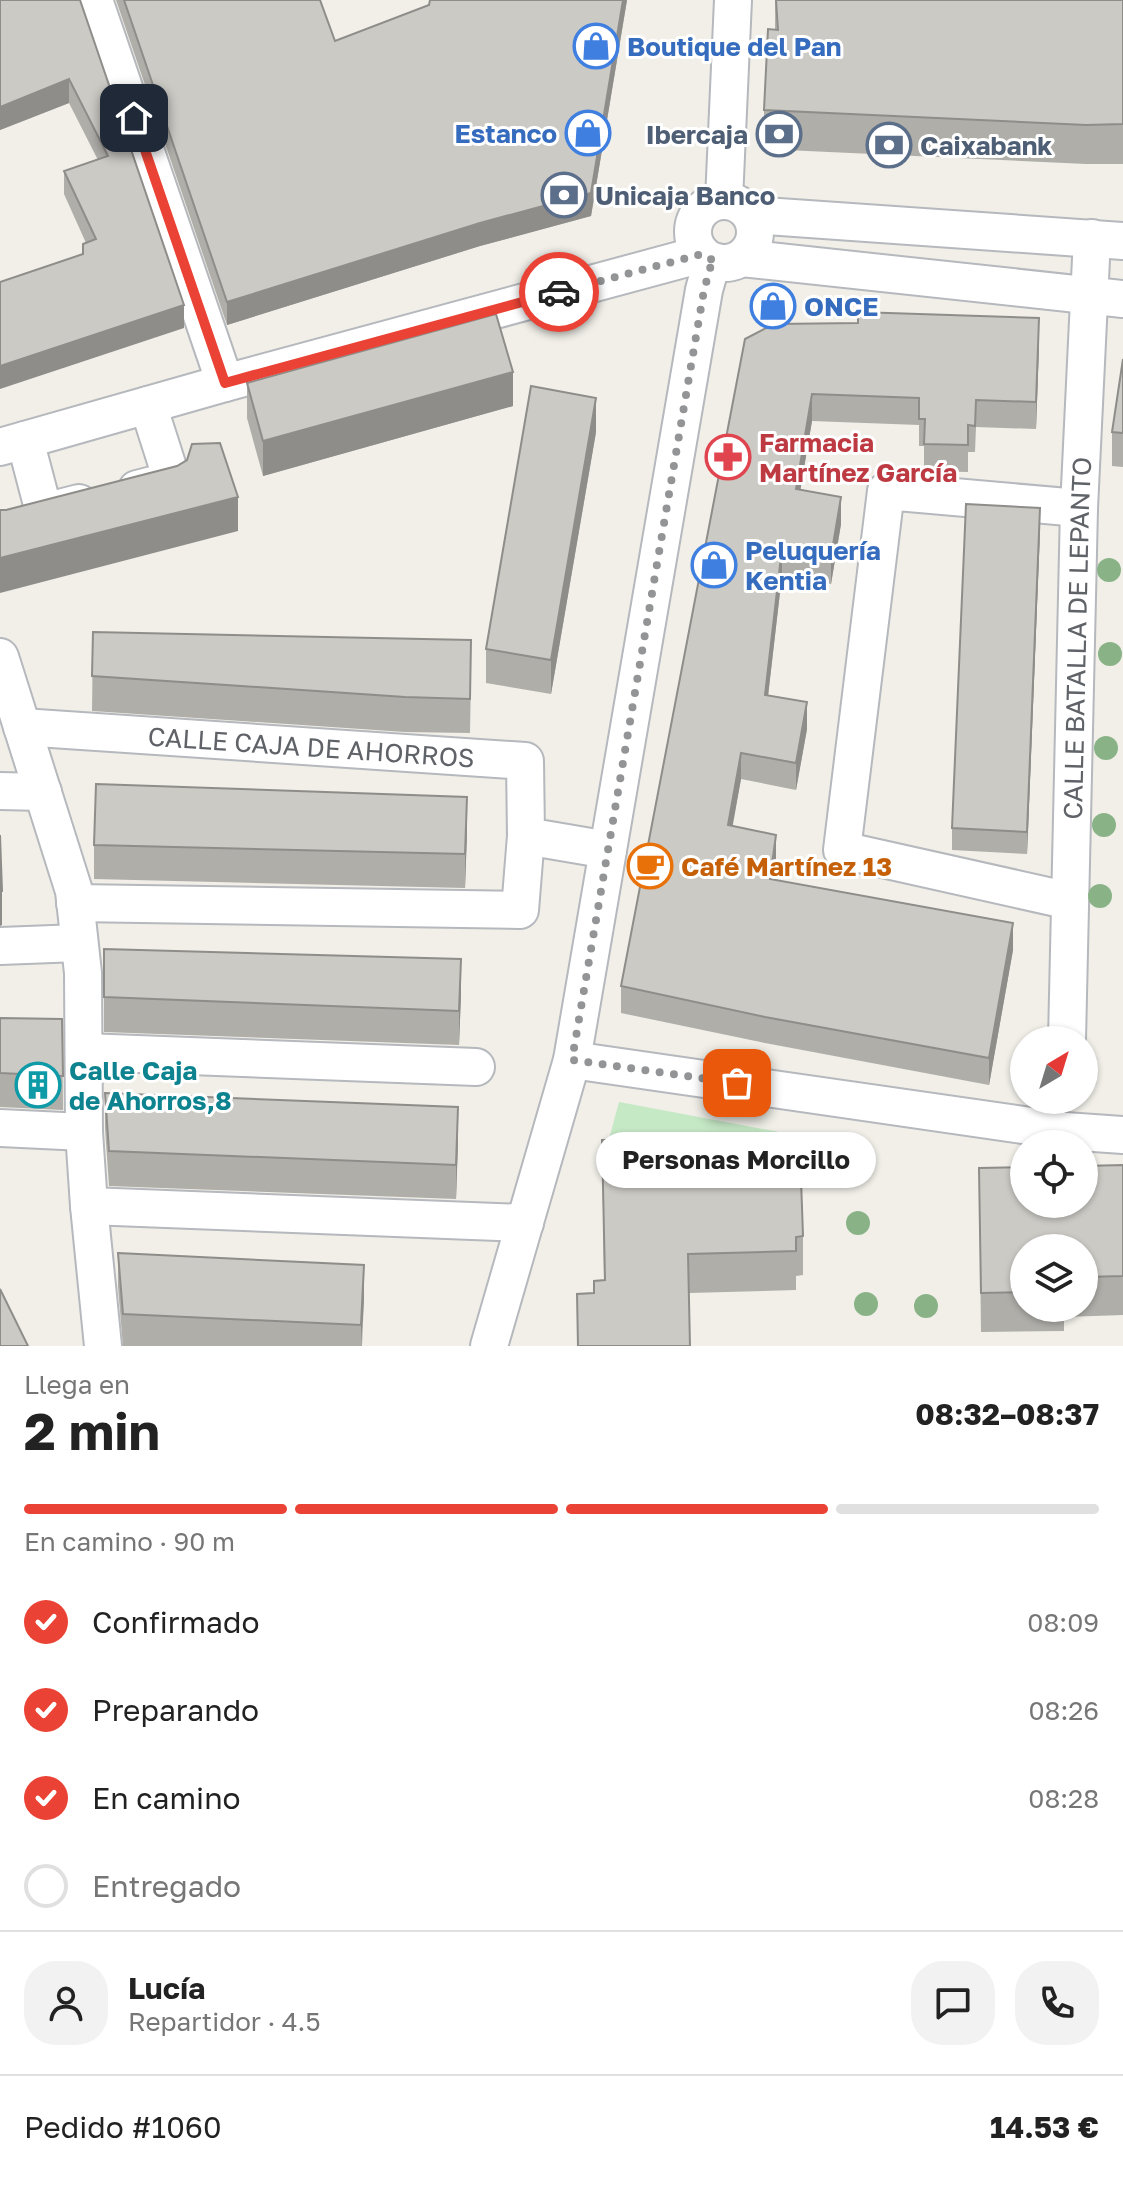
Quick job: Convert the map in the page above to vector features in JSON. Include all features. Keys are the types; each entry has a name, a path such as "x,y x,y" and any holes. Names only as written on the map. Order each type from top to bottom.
{"street":[{"path":"94,0 225,383"},
{"path":"148,405 172,480 30,516 12,444 148,405 225,383 748,253 756,231 737,208 726,143 733,0"},
{"path":"1106,297 720,258 694,238 695,220 707,206 1107,239"},
{"name":"CALLE BATALLA DE LEPANTO","path":"1067,1026 1079,508 1106,297 1107,239"},
{"path":"489,1346 572,1060 704,290 711,265 720,258"},
{"path":"1070,901 842,850 886,491 1079,508"},
{"path":"0,657 74,891 83,973 84,1132 103,1346"},
{"name":"CALLE CAJA DE AHORROS","path":"22,727 525,761 526,836 520,910 75,903"},
{"path":"0,791 43,792"},
{"path":"526,836 608,850"},
{"path":"0,946 79,943"},
{"path":"84,1052 476,1067"},
{"path":"572,1060 1065,1115 1123,1135"},
{"path":"0,1128 84,1132"},
{"path":"89,1206 525,1223"}],"green space":[{"path":"619,1102 806,1137 804,1163 602,1165"}],"building":[{"path":"0,0 80,0 184,305 0,366 0,282 83,254 83,244 96,239 64,171 108,156 69,79 0,107"},
{"path":"124,0 320,0 335,41 429,5 430,0 623,0 591,193 480,223 227,302"},
{"path":"776,0 1123,0 1123,124 1086,125 764,110 768,29 778,30"},
{"path":"858,312 1039,318 1036,402 976,400 975,426 968,425 968,445 924,444 925,419 919,419 919,398 812,394 796,489 841,497 831,557 782,548 765,695 807,702 796,763 741,753 728,825 776,835 770,879 1013,923 989,1058 765,1017 621,986 745,339 774,324 858,323"},
{"path":"496,314 513,372 263,441 247,383"},
{"path":"1123,359 1123,433 1112,432"},
{"path":"531,386 596,398 551,660 486,649"},
{"path":"220,443 238,497 0,558 0,510 177,466 187,460 192,444"},
{"path":"966,504 1040,508 1027,832 952,828"},
{"path":"93,632 471,640 470,699 92,676"},
{"path":"96,784 467,797 465,854 94,845"},
{"path":"0,835 2,891 0,891"},
{"path":"104,949 461,959 459,1011 104,997"},
{"path":"0,1018 62,1019 63,1076 0,1073"},
{"path":"105,1093 458,1107 456,1165 109,1151"},
{"path":"675,1139 676,1156 793,1157 793,1171 798,1171 798,1180 801,1179 803,1236 796,1237 796,1251 688,1254 690,1346 578,1346 577,1294 594,1293 594,1281 605,1280 602,1140"},
{"path":"1123,1165 1123,1276 1098,1277 1098,1234 1010,1234 1010,1292 981,1293 979,1168 1010,1167 1010,1218 1098,1218 1098,1166"},
{"path":"118,1253 364,1265 361,1325 123,1314"},
{"path":"0,1289 28,1346 0,1346"}],"way so far":[{"path":"559,292 702,254 716,262 711,265 704,290 572,1060 737,1083"}],"place":[{"name":"Boutique del Pan","path":"596,46"},
{"name":"Estanco","path":"588,133"},
{"name":"Ibercaja","path":"779,134"},
{"name":"Caixabank","path":"889,145"},
{"name":"Unicaja Banco","path":"564,195"},
{"name":"ONCE","path":"773,306"},
{"name":"Farmacia Martínez García","path":"728,457"},
{"name":"Peluquería Kentia","path":"714,565"},
{"name":"Café Martínez 13","path":"650,866"},
{"name":"Personas Morcillo","path":"737,1083"},
{"name":"Calle Caja de Ahorros,8","path":"38,1085"}],"route":[{"path":"134,118 225,383 559,292"}]}
